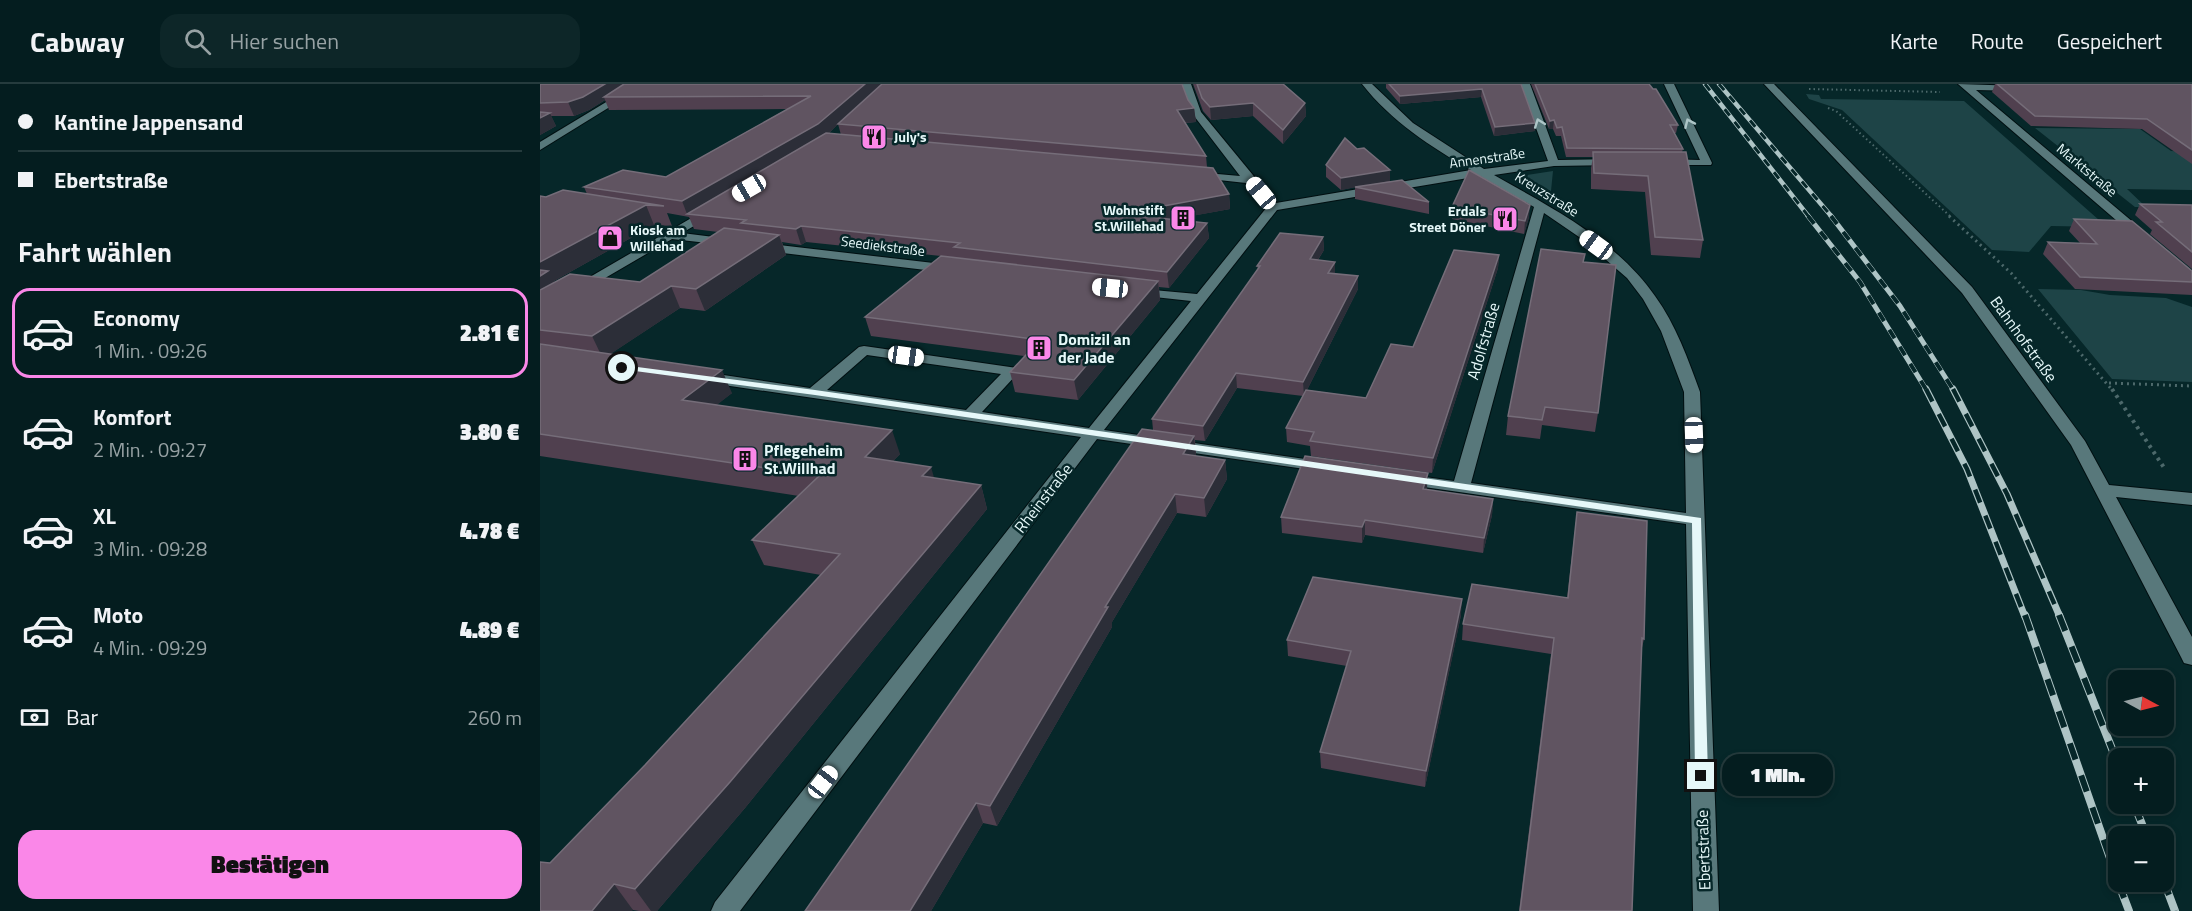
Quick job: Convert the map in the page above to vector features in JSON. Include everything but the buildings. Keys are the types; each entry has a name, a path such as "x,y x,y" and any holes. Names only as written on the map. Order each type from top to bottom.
{"street":[{"path":"540,147 642,84"},
{"path":"1186,84 1196,112 1273,207"},
{"name":"Kreuzstraße","path":"1366,84 1398,118 1481,172 1540,205 1625,269 1647,295"},
{"path":"1525,84 1554,163"},
{"path":"1648,162 1707,163 1669,84"},
{"name":"Bahnhofstraße","path":"1772,86 1967,290 2079,445 2192,657"},
{"path":"1968,88 2031,88"},
{"name":"Marktstraße","path":"1968,88 2156,248"},
{"path":"561,121 583,121"},
{"name":"Annenstraße","path":"1273,207 1481,172 1505,171 1554,163 1625,161"},
{"path":"1180,173 1250,180"},
{"name":"Adolfstraße","path":"1461,488 1540,205"},
{"path":"540,312 719,206"},
{"name":"Rheinstraße","path":"724,911 1093,433 1273,207"},
{"path":"668,220 690,223"},
{"name":"Seediekstraße","path":"669,235 968,271"},
{"path":"1119,289 1200,298"},
{"name":"Ebertstraße","path":"1647,295 1674,339 1692,392 1706,911"},
{"path":"815,392 864,350 1012,370 970,416"},
{"path":"684,374 1346,470"},
{"path":"1381,476 1697,520"},
{"path":"2101,490 2189,499"}],"path":[{"path":"1772,86 1968,88"},
{"path":"1825,107 1836,111 2010,273 2108,383 2189,499"},
{"path":"2108,383 2192,386"}],"shaded area":[{"path":"1806,94 1819,95 1821,99 1964,101 2107,227 2051,226 2029,252 1992,250 1842,110 1809,99"},
{"path":"2035,128 2140,129 2171,151 2192,152 2192,190 2127,189 2146,207 2135,207"},
{"path":"1553,171 1550,201 1525,187 1522,181 1527,175"},
{"path":"2038,289 2081,290 2110,295 2166,298 2192,307 2192,382 2112,379"}],"railway":[{"path":"1705,84 1809,217"},
{"path":"1719,84 1832,217"},
{"path":"1808,216 1860,282 1927,391"},
{"path":"1831,216 1900,306 1954,391"},
{"path":"1926,389 1967,469 2025,617"},
{"path":"1953,389 2007,494 2060,617"},
{"path":"2025,615 2108,852"},
{"path":"2059,615 2112,748"},
{"path":"2138,814 2143,826"},
{"path":"2122,892 2129,911"},
{"path":"2168,892 2175,911"}],"place":[{"name":"July's","path":"874,137"},
{"name":"Wohnstift St.Willehad","path":"1183,218"},
{"name":"Erdals Street Döner","path":"1505,219"},
{"name":"Kiosk am Willehad","path":"610,238"},
{"name":"Domizil an der Jade","path":"1039,348"},
{"name":"Pflegeheim St.Willhad","path":"745,459"}],"route":[{"path":"622,368 815,392 1461,488 1697,520 1701,776"}]}
